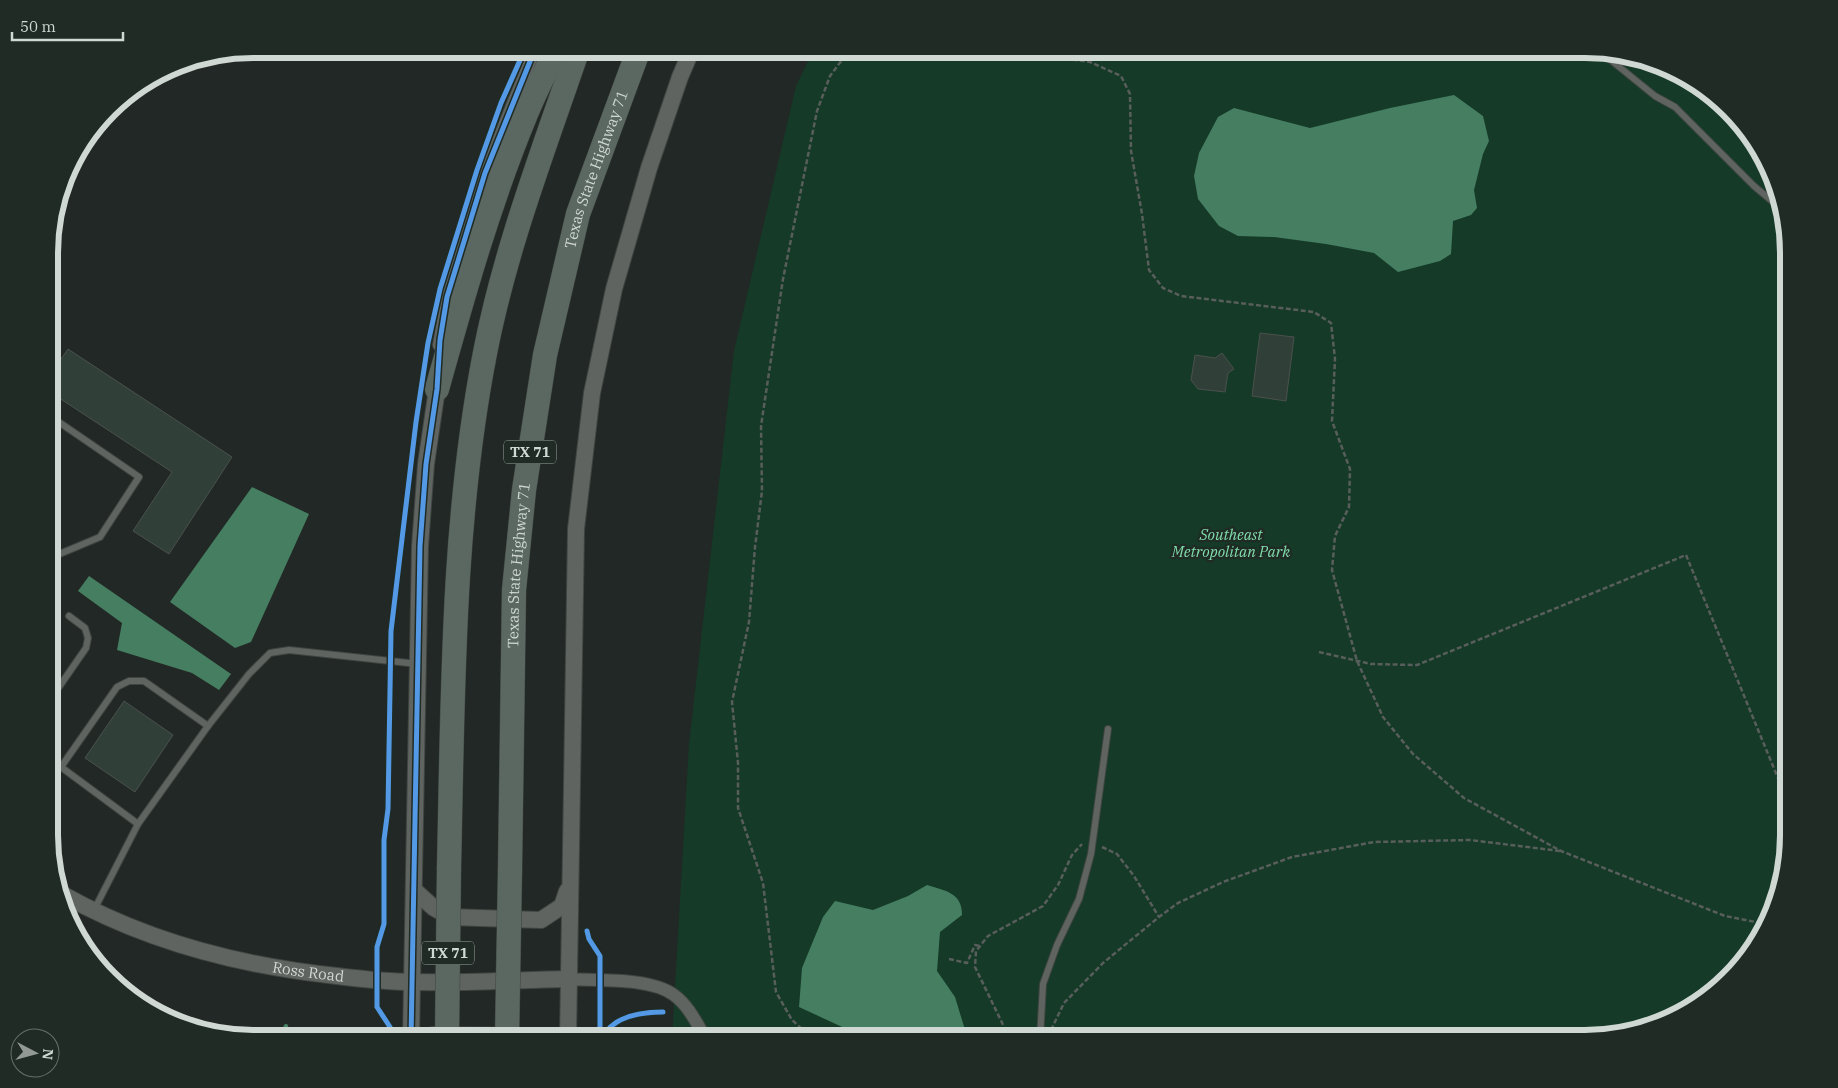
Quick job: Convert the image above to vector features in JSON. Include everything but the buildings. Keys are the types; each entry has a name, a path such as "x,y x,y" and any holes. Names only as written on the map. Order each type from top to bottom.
{"highway":[{"path":"437,389 463,294 493,202 526,114 552,58"},
{"name":"TX 71","path":"447,1030 448,867 456,580 468,462 485,353 511,248 575,58"},
{"name":"Texas State Highway 71","path":"507,1030 514,590 525,480 545,356 578,214 637,58"}],"street":[{"path":"411,1030 420,537 426,464 437,389 440,340 447,298 485,173 531,58"},
{"path":"568,1030 576,529 592,393 614,289 652,159 688,58"},
{"path":"414,890 434,908 450,917 541,920 562,906 569,886"},
{"name":"Ross Road","path":"68,897 93,912 154,937 218,956 292,972 412,982 568,979"},
{"path":"568,979 655,986 673,994 694,1018 701,1030"}],"lane":[{"path":"1609,59 1655,96 1675,107 1754,186 1774,203"},
{"path":"58,421 139,477 100,537 58,555"},
{"path":"58,688 86,648 88,638 85,628 69,616"},
{"path":"93,912 138,824 208,726 249,674 270,653 289,650 418,664"},
{"path":"61,767 117,687 129,681 144,681 208,726"},
{"path":"1041,1030 1044,984 1057,945 1078,899 1093,843 1108,728"},
{"path":"58,765 138,824"}],"path":[{"path":"803,1030 792,1020 776,992 763,884 738,808 738,763 732,702 749,622 755,546 762,491 761,426 783,279 817,111 830,76 843,58"},
{"path":"1062,58 1090,62 1121,76 1130,94 1131,151 1149,270 1163,288 1181,296 1314,312 1331,323 1335,359 1332,421 1350,469 1349,507 1335,536 1332,570 1357,661 1383,717 1413,754 1464,798 1561,851 1725,916 1760,922 1763,917"},
{"path":"1319,652 1371,664 1417,665 1686,555 1780,783"},
{"path":"1051,1030 1064,1003 1103,963 1178,903 1224,882 1292,857 1374,842 1470,840 1561,851"},
{"path":"1006,1030 975,967 976,951 988,936 1043,906 1058,885 1072,856 1084,841 1117,854 1134,876 1159,917"},
{"path":"949,959 967,963 975,945 980,946"}],"green space":[{"name":"Southeast Metropolitan Park","path":"810,58 1599,58 1624,61 1660,72 1694,90 1724,114 1748,144 1766,178 1777,214 1780,239 1780,849 1777,874 1766,910 1748,944 1724,974 1694,998 1660,1016 1624,1027 1599,1030 673,1030 689,744 734,351 796,86"}],"shaded area":[{"path":"1454,95 1483,116 1489,141 1483,154 1474,190 1477,208 1471,215 1453,221 1451,254 1440,261 1398,272 1374,253 1274,237 1238,236 1219,226 1198,199 1194,176 1199,153 1218,117 1234,108 1310,128 1390,108"},
{"path":"252,487 309,514 251,642 235,648 170,602"},
{"path":"89,576 231,674 219,690 192,673 117,650 122,623 78,591"},
{"path":"927,885 946,891 959,901 962,915 940,932 937,971 955,997 965,1030 849,1030 799,1007 802,968 823,917 835,901 873,910 908,896"}],"waterway":[{"path":"284,1030 286,1026"}],"cycle path":[{"path":"391,1030 377,1007 377,947 384,924 384,840 388,809 391,631 416,422 428,343 440,289 477,170 501,103 521,58"},
{"path":"411,1030 420,546 426,464 437,389 440,340 447,297 485,173 531,58"},
{"path":"587,931 589,939 600,956 600,1030"},
{"path":"608,1030 620,1020 637,1014 663,1012"}]}
